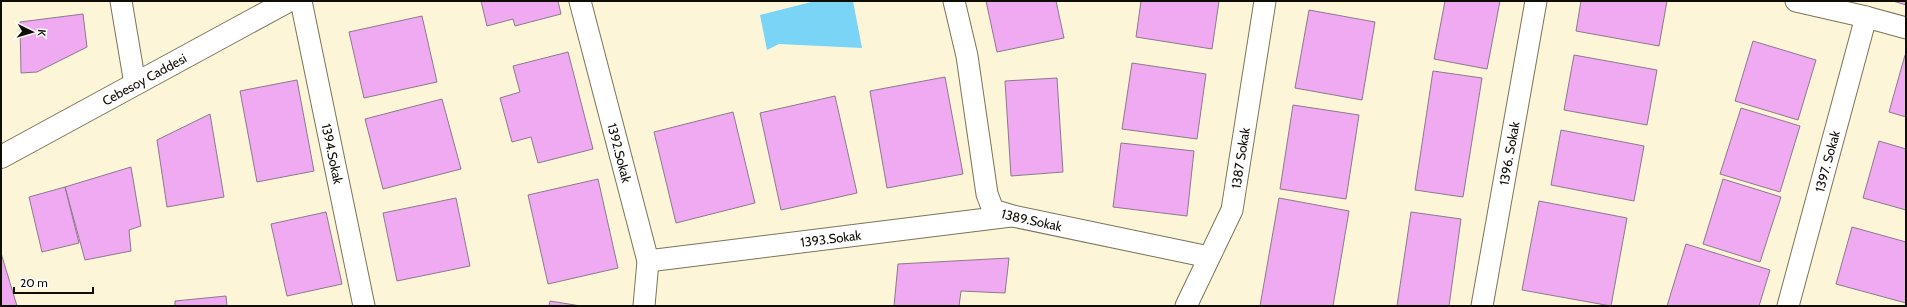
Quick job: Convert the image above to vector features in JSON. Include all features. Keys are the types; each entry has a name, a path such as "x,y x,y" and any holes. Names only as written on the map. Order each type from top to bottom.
{"main road":[{"name":"Cebesoy Caddesi","path":"1,157 288,1"}],"street":[{"path":"121,1 135,84"},
{"name":"1394.Sokak","path":"301,1 364,306"},
{"name":"1392.Sokak","path":"580,1 648,261 644,306"},
{"name":"1389.Sokak","path":"954,1 967,56 987,194 993,210 1013,216 1209,257"},
{"name":"1387 Sokak","path":"1186,306 1232,210 1265,1"},
{"name":"1396. Sokak","path":"1482,306 1536,1"},
{"path":"1796,1 1906,28"},
{"name":"1397. Sokak","path":"1788,306 1866,17"},
{"name":"1393.Sokak","path":"648,261 1013,216"}],"water":[{"path":"815,1 853,1 862,48 779,44 767,50 760,15"}],"building":[{"path":"481,1 558,1 561,14 515,26 513,19 487,26"},
{"path":"986,1 1056,1 1064,38 997,52"},
{"path":"1141,1 1219,1 1212,49 1136,37"},
{"path":"1445,1 1500,1 1487,69 1434,59"},
{"path":"1581,1 1667,1 1659,46 1576,31"},
{"path":"1893,1 1906,1 1906,5"},
{"path":"1309,10 1375,22 1362,100 1295,88"},
{"path":"83,14 87,47 37,72 21,73 20,22"},
{"path":"422,16 437,82 364,98 349,32"},
{"path":"1753,41 1816,60 1798,120 1735,101"},
{"path":"568,52 593,149 538,163 531,137 512,142 500,98 520,92 513,66"},
{"path":"1574,55 1657,70 1647,125 1564,110"},
{"path":"1906,55 1906,117 1889,112"},
{"path":"1132,63 1206,74 1197,139 1122,129"},
{"path":"1433,71 1482,78 1463,197 1415,190"},
{"path":"945,77 963,174 887,188 870,91"},
{"path":"1057,78 1063,172 1011,176 1005,81"},
{"path":"297,80 314,171 257,182 240,91"},
{"path":"835,96 857,193 781,210 760,113"},
{"path":"442,99 461,169 383,189 365,119"},
{"path":"1293,105 1359,115 1346,199 1280,189"},
{"path":"1741,108 1800,126 1780,192 1720,174"},
{"path":"733,112 755,203 676,223 654,132"},
{"path":"210,114 224,197 167,207 157,140"},
{"path":"1561,130 1644,146 1634,201 1551,185"},
{"path":"1879,141 1906,149 1906,210 1863,198"},
{"path":"1121,143 1194,151 1187,216 1113,207"},
{"path":"131,167 141,226 129,230 131,251 85,260 65,187"},
{"path":"598,179 618,268 548,284 528,195"},
{"path":"1723,179 1781,197 1760,262 1703,244"},
{"path":"65,187 79,243 42,252 29,197"},
{"path":"456,198 470,266 397,281 383,213"},
{"path":"1279,198 1349,211 1333,306 1260,306"},
{"path":"1539,201 1627,218 1611,306 1522,290"},
{"path":"326,212 342,284 287,296 271,224"},
{"path":"1411,212 1461,219 1449,306 1397,306"},
{"path":"1852,227 1906,242 1906,303 1836,284"},
{"path":"1686,244 1770,270 1759,306 1667,306"},
{"path":"1,253 17,306 1,306"},
{"path":"1009,258 1005,293 961,291 959,306 894,306 898,264"},
{"path":"226,296 227,306 175,306 175,301"},
{"path":"550,301 581,306 549,306"}]}
